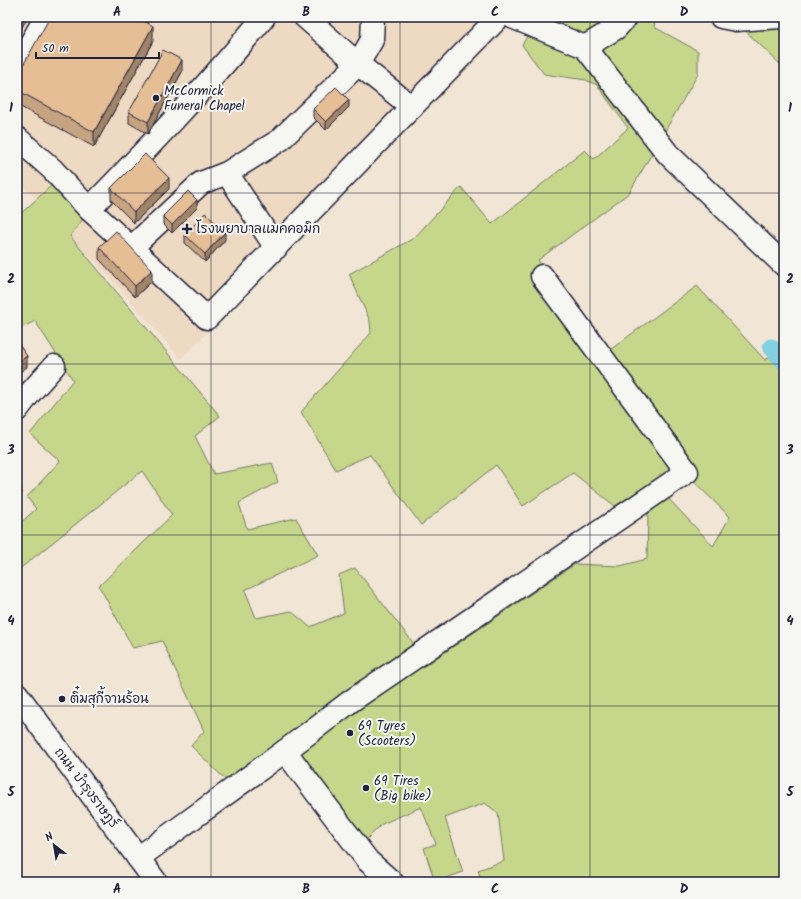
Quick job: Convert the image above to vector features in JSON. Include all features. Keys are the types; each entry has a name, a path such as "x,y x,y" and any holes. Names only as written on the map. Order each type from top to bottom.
{"street":[{"path":"17,67 46,17"},
{"path":"89,209 182,111 264,17"},
{"path":"305,17 358,64 412,107"},
{"path":"132,248 201,182 227,173 280,140 358,64 372,40 373,17"},
{"path":"17,138 52,169 89,209 208,318 499,17"},
{"path":"512,17 585,48 668,154 784,265"},
{"path":"585,48 616,28 626,17"},
{"path":"720,17 736,20 781,17"},
{"path":"227,173 276,248"},
{"path":"138,858 351,701 687,472 542,276"},
{"path":"17,410 54,366"},
{"name":"ถนน บำรุงราษฏร์","path":"17,694 156,882"},
{"path":"284,751 368,861 392,882"}],"shaded area":[{"name":"โรงพยาบาลแมคคอมิก","path":"17,17 519,17 181,359 112,280 17,179"}],"green space":[{"path":"538,17 656,17 654,27 698,51 698,74 629,193 538,260 607,352 697,286 765,360 784,349 784,882 482,882 478,870 504,861 498,813 485,803 445,818 463,872 435,882 424,848 436,844 421,807 382,824 363,843 288,738 229,783 191,746 204,731 162,641 133,648 99,586 172,515 142,471 17,571 17,526 36,509 27,497 60,461 30,434 73,380 35,321 17,330 17,217 52,185 84,218 70,236 220,416 195,436 214,474 272,463 278,482 239,503 247,529 296,518 318,555 245,590 256,618 291,611 310,627 344,613 339,575 355,568 429,663 575,564 620,566 647,559 648,514 667,497 713,546 730,517 678,466 615,506 573,473 523,506 496,465 421,525 370,455 336,470 301,412 371,333 370,321 349,274 414,238 461,187 492,224 585,150 594,159 628,128 597,85 586,80 544,74 522,45"},
{"path":"731,17 784,17 784,68"}],"building":[{"path":"50,17 137,17 153,26 94,132 17,90 17,76"},
{"name":"McCormick Funeral Chapel","path":"163,50 182,60 148,122 129,112"},
{"path":"336,87 349,100 326,122 313,109"},
{"path":"145,154 169,178 134,212 111,188"},
{"path":"188,191 197,200 172,225 163,216"},
{"path":"205,213 225,232 205,254 185,235"},
{"path":"116,231 152,270 135,286 99,247"},
{"path":"17,342 27,356 17,363"},
{"path":"17,483 21,488 17,492"}],"waterway":[{"path":"771,347 784,362"}],"place":[{"name":"McCormick Funeral Chapel","path":"156,98"},
{"name":"โรงพยาบาลแมคคอมิก","path":"187,229"},
{"name":"ติ๋มสุกี้จานร้อน","path":"62,699"},
{"name":"69 Tyres (Scooters)","path":"350,733"},
{"name":"69 Tires (Big bike)","path":"366,788"}]}
